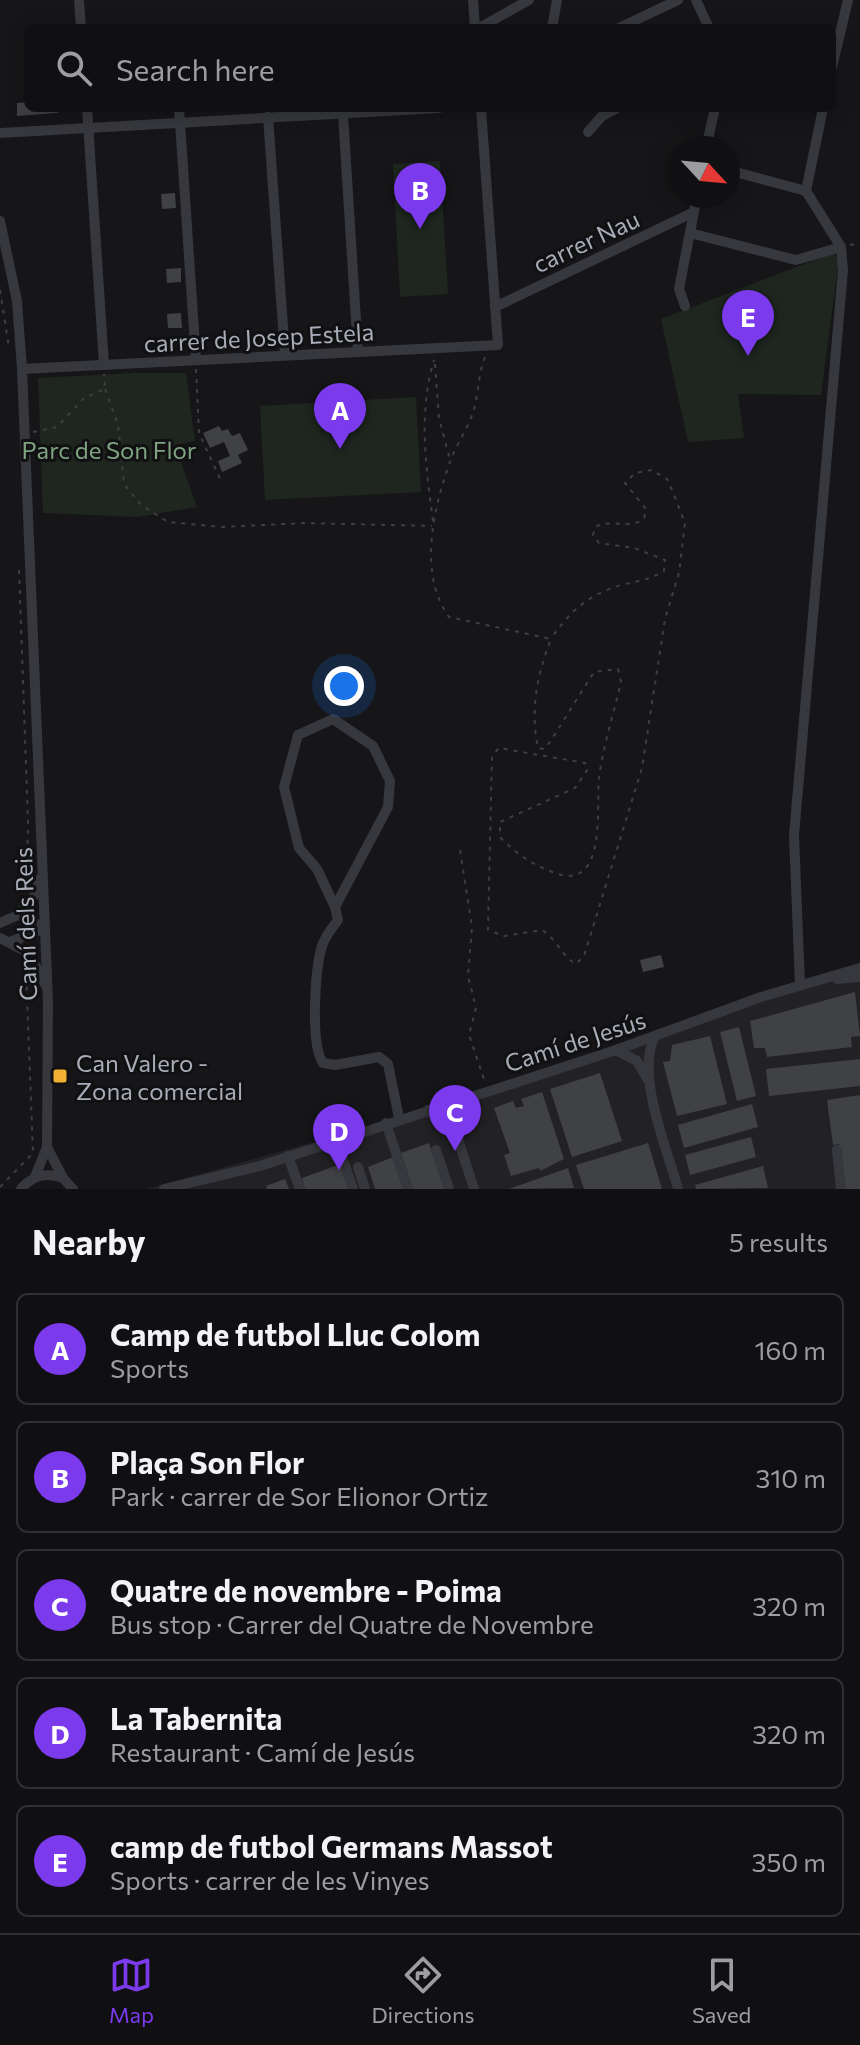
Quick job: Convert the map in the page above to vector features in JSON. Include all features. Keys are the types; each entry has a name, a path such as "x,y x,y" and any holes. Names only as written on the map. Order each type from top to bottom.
{"street":[{"path":"79,0 81,24"},
{"path":"473,0 476,24"},
{"path":"484,24 529,0"},
{"path":"553,24 557,0"},
{"path":"627,24 678,0"},
{"path":"696,0 707,24"},
{"path":"836,50 848,0"},
{"path":"87,112 104,365"},
{"path":"180,112 196,360"},
{"path":"0,133 375,112"},
{"path":"481,112 495,307 494,345"},
{"path":"588,132 610,112"},
{"path":"709,136 714,112"},
{"path":"806,191 822,112"},
{"path":"343,114 358,352"},
{"path":"268,117 285,355"},
{"path":"740,173 806,191 841,247 843,270 794,835 800,985"},
{"path":"685,306 679,289 695,208"},
{"name":"carrer Nau","path":"495,307 694,212"},
{"name":"Camí dels Reis","path":"0,221 17,301 22,369 48,990 47,1147"},
{"path":"690,233 796,260 841,247"},
{"name":"carrer de Josep Estela","path":"22,369 494,345"},
{"path":"335,907 388,807 390,781 373,746 333,719 298,735 284,787 299,848 317,869 338,920 321,948 313,1030 316,1054 323,1063 335,1065 379,1057 388,1064 399,1118"},
{"path":"0,923 18,915 34,896 43,869"},
{"path":"18,915 45,928"},
{"path":"4,940 45,928"},
{"path":"4,940 29,953 48,990"},
{"name":"Camí de Jesús","path":"164,1189 288,1156 616,1050 819,978 860,968"},
{"path":"819,978 860,977"},
{"path":"655,1036 648,1058 649,1082 678,1189"},
{"path":"616,1050 637,1061 649,1082"},
{"path":"463,1099 458,1139 474,1189"},
{"path":"428,1110 458,1139"},
{"path":"386,1123 408,1189"},
{"path":"336,1140 353,1189"},
{"path":"35,1177 47,1147"},
{"path":"47,1147 63,1178 73,1189"},
{"path":"436,1150 449,1189"},
{"path":"837,1150 841,1189"},
{"path":"288,1156 300,1189"},
{"path":"358,1167 365,1189"},
{"path":"21,1189 35,1177 44,1174 63,1178"}],"path":[{"path":"0,290 9,347"},
{"path":"494,345 478,376 473,415 450,461 434,526 431,559 438,602 449,617 551,639"},
{"path":"429,348 434,360 439,418 450,461"},
{"path":"196,360 199,433 222,483"},
{"path":"434,360 427,384 425,425 434,526"},
{"path":"104,365 105,389 118,424 124,484 141,505 168,522 222,527 304,523 434,526"},
{"path":"24,434 57,427 84,398 105,389"},
{"path":"652,470 668,480 685,523 679,573 665,619 642,768 584,956 576,964 567,959 558,940 542,930 504,936 488,930 492,756 499,748 585,763 588,769 575,788 500,822 500,837 533,865 563,876 578,877 588,870 595,849 599,775 621,682 618,669 594,672 550,742 544,749 538,748 534,707 539,669 551,639 570,611 590,597 649,580 664,571 665,560 634,548 599,543 593,535 595,527 604,522 635,525 644,519 646,509 625,483 635,473 652,470"},
{"path":"19,566 28,821 27,886"},
{"path":"460,850 472,927 468,976 476,1008 469,1035 488,1091"},
{"path":"0,1187 33,1153 28,978 21,948"}],"shaded area":[{"path":"860,970 860,1189 146,1189 428,1110"}],"green space":[{"path":"440,161 448,294 400,297 393,164"},
{"path":"833,253 839,259 821,395 738,394 744,438 688,442 661,319"},
{"name":"Parc de Son Flor","path":"186,373 195,441 175,445 197,507 138,517 43,513 38,378"},
{"path":"416,397 421,492 265,500 260,406"}],"building":[{"path":"24,102 24,112 59,112 17,116 17,103"},
{"path":"175,193 176,208 162,209 161,194"},
{"path":"181,268 181,282 167,283 166,269"},
{"path":"181,313 182,328 168,328 167,314"},
{"path":"219,426 222,431 228,429 232,436 240,433 248,450 238,455 242,463 222,472 218,461 230,456 224,442 210,448 203,433"},
{"path":"661,955 664,967 643,972 640,960"},
{"path":"855,992 860,1036 851,1037 852,1047 767,1057 765,1048 754,1048 750,1021"},
{"path":"739,1027 756,1096 737,1101 720,1032"},
{"path":"710,1036 727,1104 677,1116 663,1062 670,1061 672,1045"},
{"path":"860,1059 860,1086 769,1096 766,1069"},
{"path":"600,1073 622,1141 572,1157 550,1089"},
{"path":"542,1092 564,1159 540,1171 539,1168 511,1176 504,1155 510,1153 494,1108 513,1101 516,1108 524,1106 521,1099"},
{"path":"860,1095 860,1189 845,1189 839,1144 833,1145 827,1100"},
{"path":"752,1104 758,1127 684,1148 678,1125"},
{"path":"751,1137 756,1157 690,1175 685,1155"},
{"path":"429,1143 444,1189 413,1189 401,1153"},
{"path":"648,1143 662,1189 584,1189 576,1165"},
{"path":"393,1157 405,1189 375,1189 368,1167"},
{"path":"341,1164 350,1189 305,1189 302,1178"},
{"path":"763,1166 768,1188 696,1189 695,1185"},
{"path":"568,1168 574,1188 509,1189"},
{"path":"285,1179 289,1189 267,1189 266,1186"}],"place":[{"name":"Plaça Son Flor","path":"420,229"},
{"name":"camp de futbol Germans Massot","path":"748,356"},
{"name":"Camp de futbol Lluc Colom","path":"340,449"},
{"name":"Can Valero - Zona comercial","path":"60,1076"},
{"name":"Quatre de novembre - Poima","path":"455,1151"},
{"name":"La Tabernita","path":"339,1170"}]}
